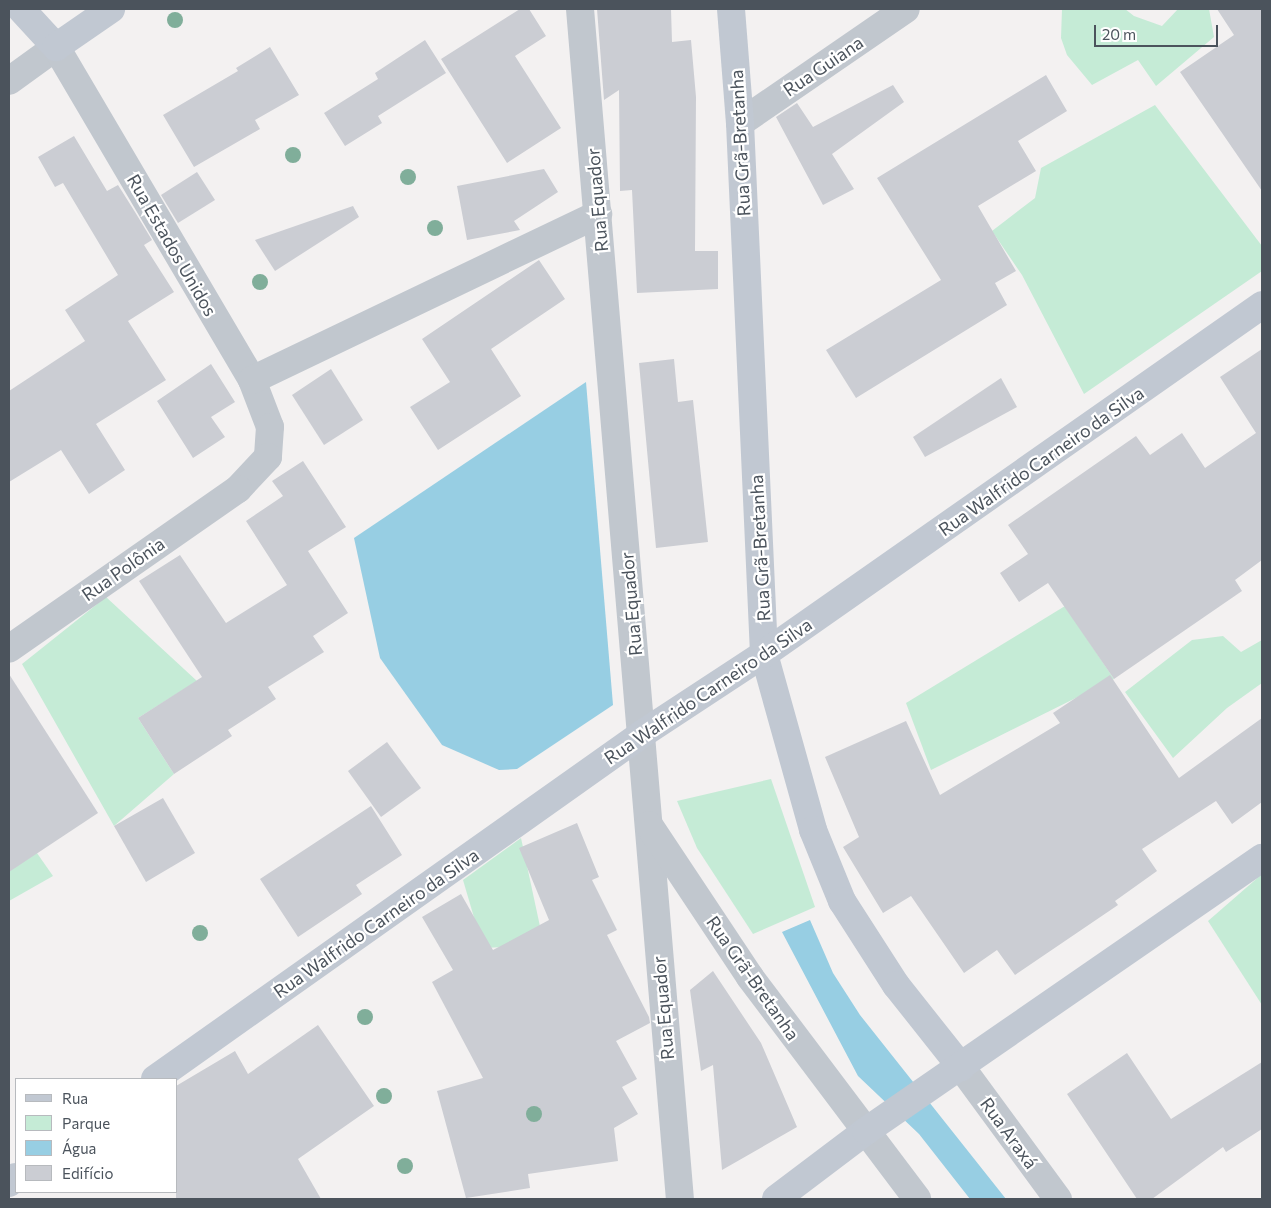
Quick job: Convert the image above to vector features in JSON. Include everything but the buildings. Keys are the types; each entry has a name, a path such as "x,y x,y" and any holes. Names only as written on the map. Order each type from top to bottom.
{"main road":[{"name":"Rua Estados Unidos","path":"21,9 56,47"},
{"path":"56,47 111,9"},
{"name":"Rua Grã-Bretanha","path":"731,9 740,123 764,654 813,830 842,900 896,985 961,1067"},
{"name":"Rua Walfrido Carneiro da Silva","path":"156,1078 642,734 764,654 1262,305"},
{"path":"776,1199 866,1131 1262,858"}],"street":[{"name":"Rua Equador","path":"580,9 680,1199"},
{"name":"Rua Guiana","path":"740,123 906,9"},
{"path":"9,81 56,47"},
{"name":"Rua Estados Unidos","path":"56,47 252,380 270,427 268,456 238,490"},
{"path":"252,380 598,214"},
{"name":"Rua Polônia","path":"9,649 238,490"},
{"name":"Rua Grã-Bretanha","path":"647,821 750,978 866,1131"},
{"name":"Rua Araxá","path":"961,1067 1058,1199"},
{"path":"866,1131 917,1199"}],"green space":[{"path":"1062,9 1125,9 1134,16 1162,26 1178,9 1209,9 1214,37 1156,86 1138,60 1092,85 1067,55 1061,38"},
{"path":"1155,105 1262,246 1262,271 1084,394 1022,275 992,231 1035,198 1041,168"},
{"path":"106,597 197,681 138,718 174,774 114,826 22,664"},
{"path":"1065,606 1114,679 931,770 906,703"},
{"path":"1223,636 1241,652 1262,640 1262,683 1227,708 1173,758 1125,692 1192,640"},
{"path":"771,779 815,907 753,934 697,848 677,801"},
{"path":"9,813 53,876 9,901"},
{"path":"521,838 544,945 483,948 463,880"},
{"path":"1262,874 1262,1005 1208,921"}],"water":[{"path":"586,382 613,705 517,769 499,770 442,745 380,658 354,538"},
{"path":"810,920 833,973 860,1015 1006,1199 970,1199 919,1134 858,1076 782,932"}]}
